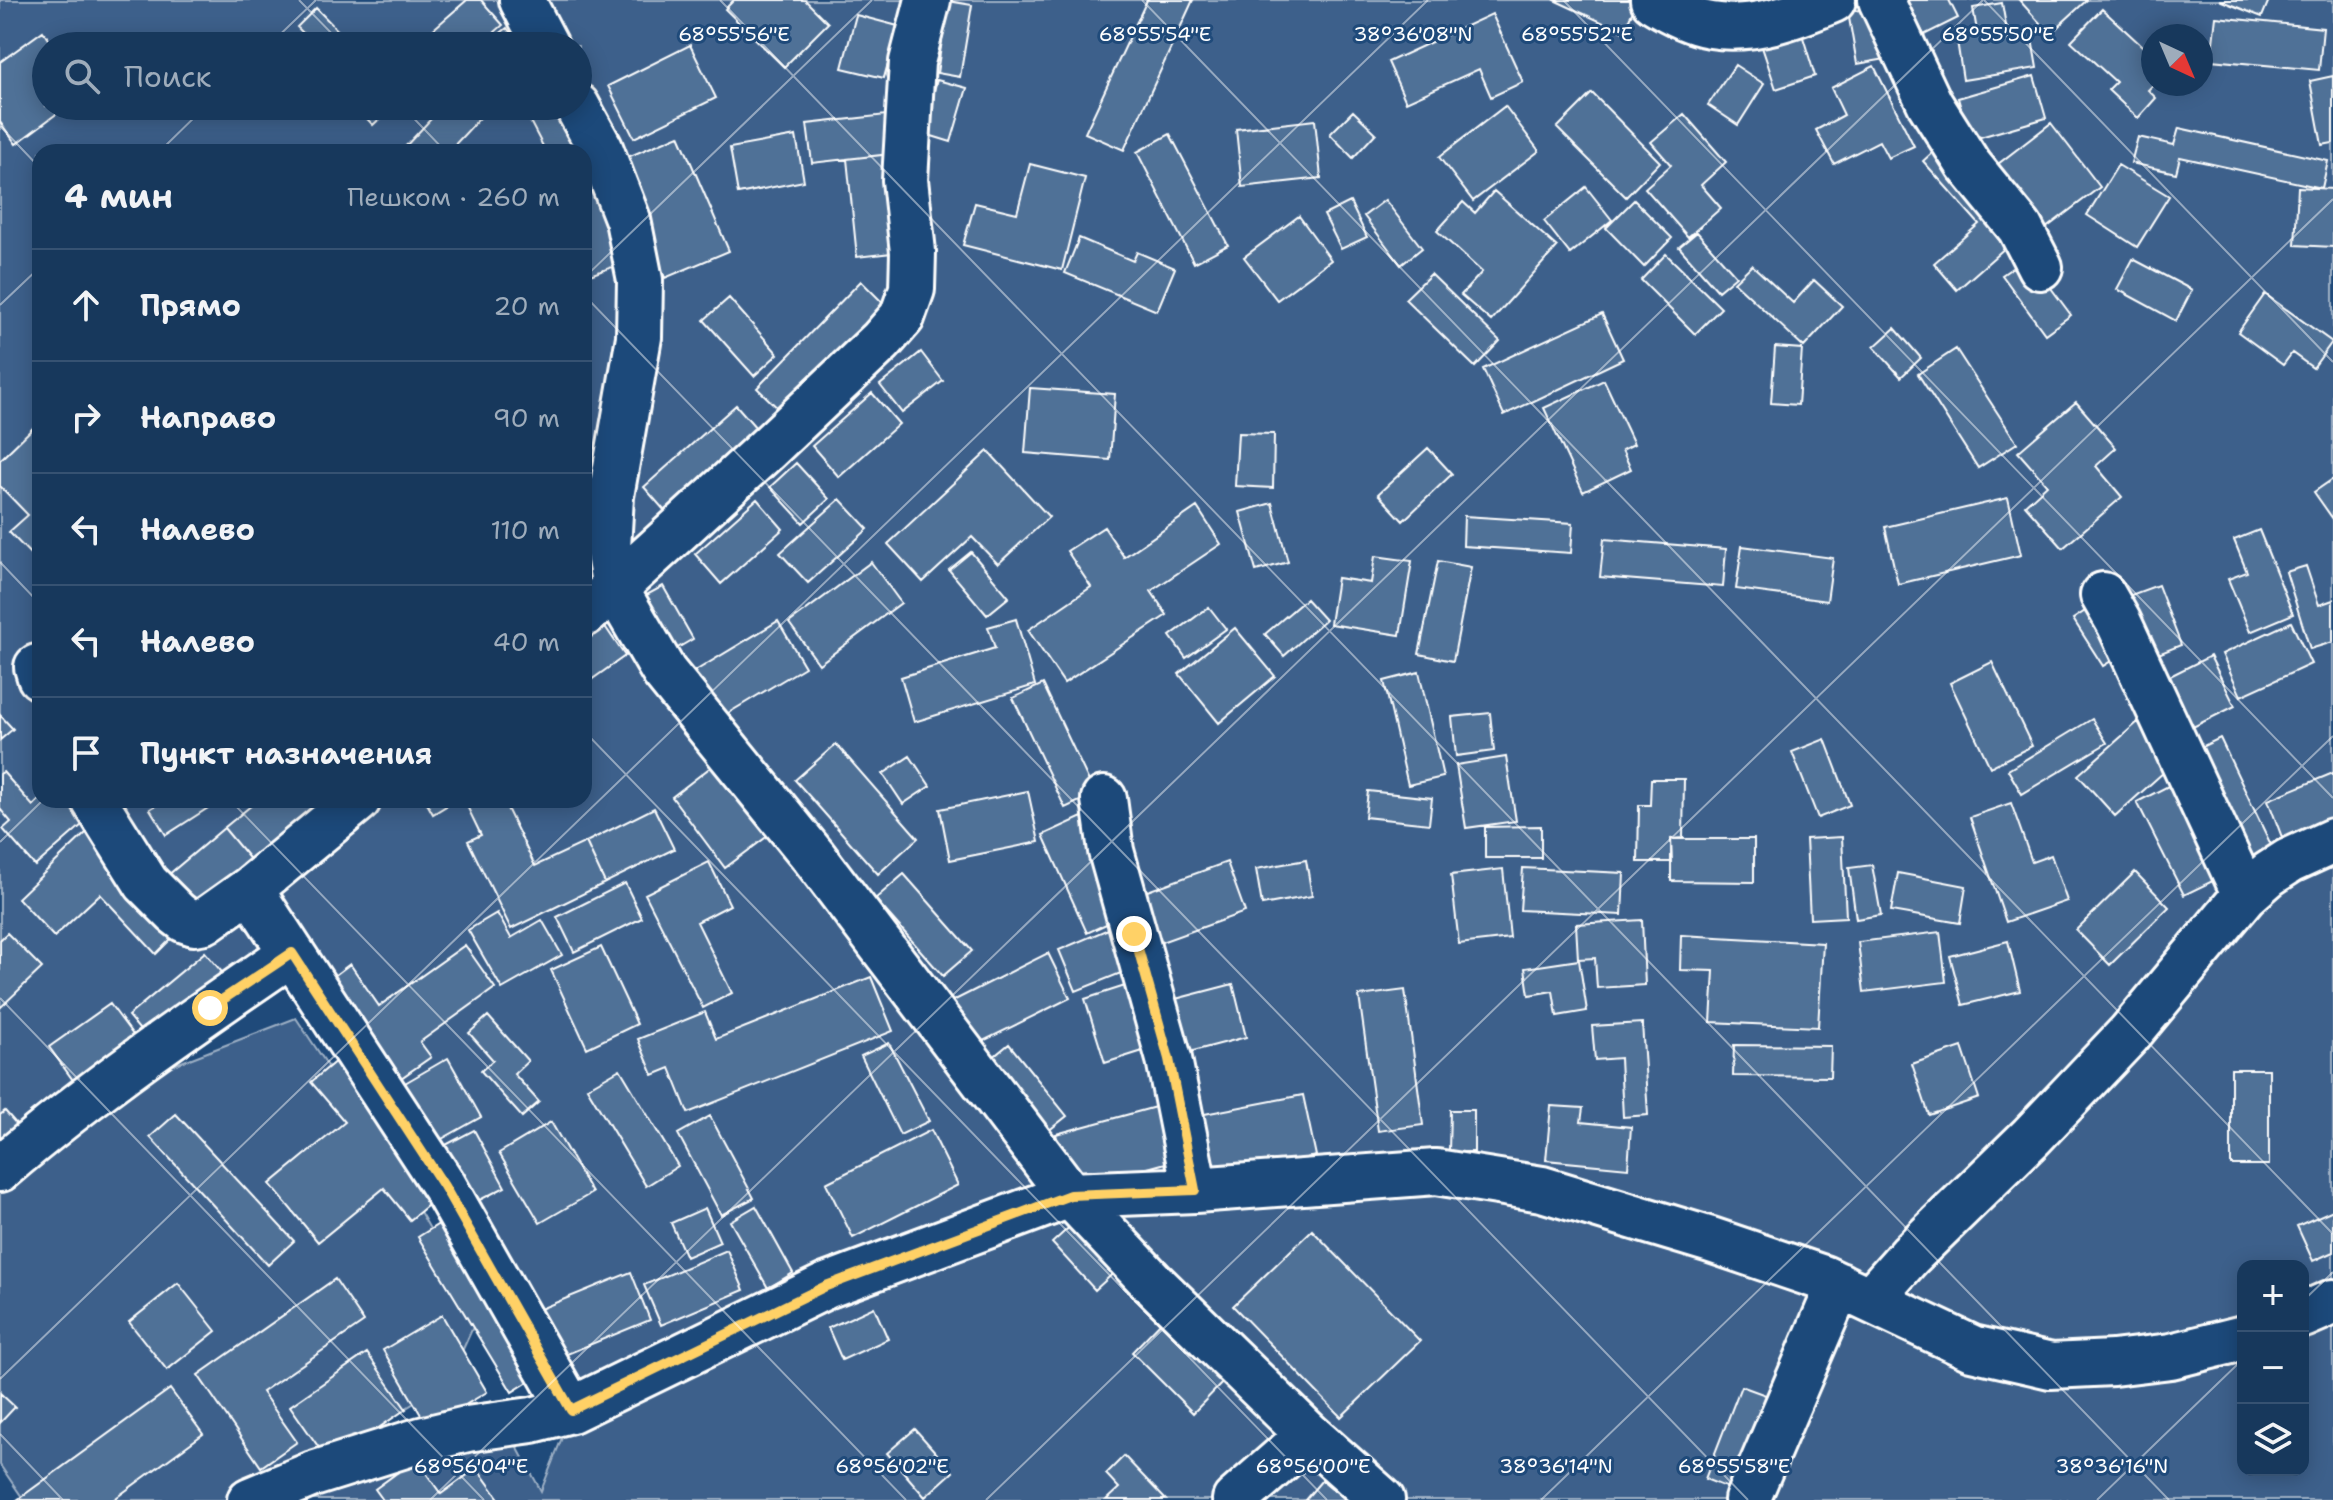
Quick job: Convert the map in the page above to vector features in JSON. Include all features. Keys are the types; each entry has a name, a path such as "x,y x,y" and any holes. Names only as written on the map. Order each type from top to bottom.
{"street":[{"path":"522,0 539,32"},
{"path":"600,601 779,438 902,317 912,289 913,252 905,180 912,62 928,0"},
{"path":"1653,0 1667,9 1709,25 1742,26 1792,17 1833,0"},
{"path":"1881,0 1930,104 1968,164 2020,228 2040,267"},
{"path":"585,120 600,148 628,220 640,280 639,337 611,496 608,548 600,601"},
{"path":"2103,595 2119,623 2245,895"},
{"path":"600,601 664,672 814,857 1070,1195 1152,1282 1309,1435 1382,1500"},
{"path":"1104,799 1111,851 1169,1059 1195,1190"},
{"path":"99,808 146,883 185,920 194,923 205,921 250,889 348,808"},
{"path":"1747,1500 1855,1292 1910,1255 2031,1137 2129,1034 2245,895 2289,861 2333,841"},
{"path":"250,889 444,1186 571,1410"},
{"path":"0,1169 107,1084 210,1008 292,953"},
{"path":"250,1500 313,1474 421,1440 571,1410 826,1286 1070,1195 1195,1190 1436,1172 1542,1189 1711,1240 1855,1292 1972,1348 2051,1366 2171,1356 2237,1340"},
{"path":"2309,1312 2333,1302"},
{"path":"1235,1500 1309,1435"}],"shaded area":[{"path":"0,0 2333,0 2333,1500 300,1500 509,1432 541,1491 574,1407 304,955 0,1165"},
{"path":"296,1018 388,1156 479,1314 448,1382 258,1500 24,1500 0,1465 0,1190 153,1073"}],"building":[{"path":"467,0 481,0 503,25 495,32 430,32"},
{"path":"734,0 805,0 828,23 784,67 725,9"},
{"path":"1147,0 1193,0 1124,150 1085,133"},
{"path":"1554,0 1638,0 1623,32"},
{"path":"1906,0 1949,0 1958,18 1924,35"},
{"path":"2019,0 2087,0 2050,34"},
{"path":"2219,0 2269,0 2262,17"},
{"path":"948,1 972,5 960,77 937,73"},
{"path":"2002,3 2009,43 2032,39 2037,68 1963,80 1956,34 1977,31 1973,8"},
{"path":"1876,7 1886,59 1857,64 1848,12"},
{"path":"316,8 339,32 302,32 297,27"},
{"path":"2102,9 2141,45 2141,96 2156,98 2138,118 2108,90 2116,82 2071,41"},
{"path":"1492,14 1523,82 1491,97 1479,69 1406,102 1388,62"},
{"path":"856,15 898,26 884,78 842,68"},
{"path":"2216,17 2323,28 2319,70 2213,60"},
{"path":"1802,34 1815,76 1776,89 1762,47"},
{"path":"32,39 32,120 48,120 16,144 0,122 0,62"},
{"path":"690,45 716,98 634,138 608,86"},
{"path":"1735,65 1764,84 1738,125 1708,105"},
{"path":"1874,66 1914,146 1888,158 1879,141 1834,164 1816,130 1844,115 1831,88"},
{"path":"2034,76 2046,118 1970,140 1958,98"},
{"path":"2333,76 2333,143 2322,145 2310,81"},
{"path":"937,80 967,88 951,142 922,133"},
{"path":"1592,93 1660,162 1626,197 1557,128"},
{"path":"1505,106 1539,151 1473,201 1439,157"},
{"path":"1353,111 1376,133 1353,158 1330,134"},
{"path":"1684,114 1726,162 1701,185 1721,208 1688,237 1645,188 1671,165 1651,142"},
{"path":"886,115 890,154 812,163 807,124"},
{"path":"430,120 478,120 455,144 408,144"},
{"path":"529,120 569,120 580,144 542,144"},
{"path":"1315,120 1321,178 1242,187 1236,129"},
{"path":"2051,123 2100,187 2037,235 1989,171"},
{"path":"2179,128 2328,161 2322,188 2180,157 2176,173 2131,163 2138,137 2174,145"},
{"path":"1170,134 1228,245 1194,263 1137,152"},
{"path":"679,135 729,251 665,278 616,162"},
{"path":"796,136 804,181 738,194 730,148"},
{"path":"1944,142 2023,232 1957,290 1934,263 1979,224 1923,161"},
{"path":"890,154 900,252 857,257 847,159"},
{"path":"1030,164 1085,178 1062,270 963,245 975,203 1017,213"},
{"path":"2118,165 2169,196 2137,247 2087,215"},
{"path":"592,180 624,263 592,274"},
{"path":"1586,187 1612,220 1570,254 1544,221"},
{"path":"2298,187 2333,189 2333,247 2295,245"},
{"path":"1494,191 1557,247 1491,321 1461,295 1482,272 1437,231 1463,202 1475,213"},
{"path":"1385,200 1422,248 1401,265 1364,216"},
{"path":"1634,200 1672,238 1644,267 1606,228"},
{"path":"1350,202 1367,237 1341,249 1324,215"},
{"path":"1299,216 1331,260 1277,300 1244,257"},
{"path":"1697,232 1736,276 1718,291 1679,247"},
{"path":"1079,238 1133,261 1137,252 1175,268 1157,311 1065,273"},
{"path":"1666,254 1721,308 1695,334 1641,280"},
{"path":"2028,257 2071,315 2045,334 2002,275"},
{"path":"2133,259 2192,290 2176,321 2117,289"},
{"path":"1752,265 1793,303 1814,280 1842,306 1804,347 1734,282"},
{"path":"1431,274 1500,341 1475,367 1405,299"},
{"path":"861,281 894,314 790,420 757,388"},
{"path":"2265,294 2332,342 2313,368 2292,353 2283,365 2238,332"},
{"path":"729,298 778,354 754,376 704,320"},
{"path":"1602,314 1623,359 1504,415 1483,369"},
{"path":"1895,328 1921,358 1901,377 1874,347"},
{"path":"1775,347 1802,349 1798,405 1771,403"},
{"path":"1956,349 2017,443 1978,468 1918,374"},
{"path":"921,352 943,381 902,413 880,385"},
{"path":"1604,380 1634,444 1622,450 1631,469 1583,492 1544,408"},
{"path":"1030,388 1115,394 1110,460 1025,453"},
{"path":"872,393 899,424 839,477 812,446"},
{"path":"2076,402 2116,448 2096,466 2122,497 2063,548 2025,505 2047,485 2018,452"},
{"path":"736,405 770,444 678,526 644,487"},
{"path":"32,429 32,556 9,532 28,515 0,486 0,460"},
{"path":"1238,433 1274,434 1273,488 1235,486"},
{"path":"1428,448 1452,474 1403,521 1378,494"},
{"path":"988,451 1049,517 998,564 972,537 923,582 888,544"},
{"path":"592,463 600,463 601,541 592,541"},
{"path":"796,463 829,499 803,523 770,487"},
{"path":"2333,479 2333,519 2314,492"},
{"path":"2008,498 2021,555 1898,584 1885,527"},
{"path":"757,499 783,529 721,584 695,554"},
{"path":"840,499 868,529 808,583 780,553"},
{"path":"1272,503 1288,562 1256,571 1240,512"},
{"path":"1197,507 1221,544 1151,591 1167,615 1064,683 1028,630 1091,587 1067,551 1104,527 1124,557"},
{"path":"1464,516 1573,523 1571,553 1463,546"},
{"path":"2259,530 2293,614 2250,632 2228,579 2247,572 2234,540"},
{"path":"1604,539 1726,549 1723,587 1600,577"},
{"path":"1742,546 1833,558 1827,601 1736,589"},
{"path":"971,552 1009,597 987,615 949,570"},
{"path":"1375,556 1412,561 1400,635 1330,624 1337,578 1371,583"},
{"path":"1438,561 1471,567 1453,661 1419,654"},
{"path":"871,562 901,603 819,664 789,623"},
{"path":"2306,566 2319,605 2333,600 2333,642 2310,649 2286,572"},
{"path":"2158,585 2181,645 2151,657 2128,596"},
{"path":"663,586 693,639 662,657 632,603"},
{"path":"1306,599 1325,620 1284,656 1265,634"},
{"path":"2099,602 2130,649 2103,666 2073,619"},
{"path":"1209,607 1226,629 1186,658 1170,636"},
{"path":"600,619 625,656 592,679 592,624"},
{"path":"1016,619 1035,685 914,722 901,677 995,648 988,627"},
{"path":"778,621 805,667 710,724 682,679"},
{"path":"2291,622 2311,664 2241,696 2222,654"},
{"path":"1235,628 1275,676 1219,723 1179,674"},
{"path":"2210,656 2235,706 2193,727 2168,677"},
{"path":"1992,662 2032,746 1990,767 1950,683"},
{"path":"1419,672 1443,777 1408,785 1384,681"},
{"path":"1043,684 1095,794 1065,808 1013,698"},
{"path":"1490,713 1494,751 1456,756 1452,717"},
{"path":"0,715 13,729 0,740"},
{"path":"2092,719 2107,743 2022,794 2008,770"},
{"path":"2138,722 2174,763 2115,816 2078,775"},
{"path":"2220,738 2273,849 2240,865 2197,749"},
{"path":"1825,739 1850,805 1818,818 1792,752"},
{"path":"836,744 918,838 878,874 795,780"},
{"path":"910,756 930,786 903,804 883,774"},
{"path":"1506,757 1516,821 1466,828 1456,765"},
{"path":"716,763 769,835 725,868 672,797"},
{"path":"3,772 32,808 96,808 98,811 35,866 3,829 11,822 0,809 0,774"},
{"path":"2333,773 2333,820 2283,840 2268,800"},
{"path":"1651,779 1684,779 1683,838 1671,839 1672,862 1638,862 1639,805 1650,805"},
{"path":"2174,783 2221,877 2184,895 2137,802"},
{"path":"1028,791 1039,842 950,860 940,809"},
{"path":"1368,791 1432,798 1429,824 1365,817"},
{"path":"2011,803 2032,862 2051,855 2067,901 2006,922 1970,817"},
{"path":"152,808 208,808 166,835"},
{"path":"248,808 313,808 315,811 253,863 224,828"},
{"path":"468,808 507,808 535,866 586,842 605,883 511,929 468,841 481,835"},
{"path":"654,808 674,849 605,883 586,842"},
{"path":"1082,817 1126,915 1087,933 1043,835"},
{"path":"1541,826 1541,858 1485,858 1485,827"},
{"path":"224,828 253,863 196,911 167,876"},
{"path":"88,831 180,930 156,954 100,894 54,937 18,898"},
{"path":"1842,837 1846,917 1810,919 1806,839"},
{"path":"1671,839 1754,839 1754,882 1671,881"},
{"path":"1306,860 1312,896 1262,905 1256,869"},
{"path":"709,862 730,905 697,922 732,993 703,1008 645,894"},
{"path":"1227,862 1245,912 1156,944 1139,894"},
{"path":"1872,865 1881,915 1856,919 1849,868"},
{"path":"1523,868 1624,873 1622,915 1520,910"},
{"path":"1503,869 1510,938 1459,944 1451,875"},
{"path":"2135,872 2169,907 2110,965 2076,930"},
{"path":"1898,873 1966,886 1960,923 1891,911"},
{"path":"904,874 972,951 943,976 875,899"},
{"path":"625,883 642,918 574,952 557,917"},
{"path":"497,913 511,938 542,920 562,955 502,989 468,930"},
{"path":"1642,920 1645,985 1597,988 1595,958 1578,959 1576,924"},
{"path":"1113,927 1131,969 1076,991 1059,950"},
{"path":"1940,932 1946,982 1864,992 1858,942"},
{"path":"7,933 42,968 0,1008 0,940"},
{"path":"1681,935 1823,943 1818,1027 1711,1022 1714,971 1680,970"},
{"path":"2008,941 2020,991 1963,1005 1950,956"},
{"path":"465,945 495,988 420,1042 431,1057 401,1078 330,979 350,964 379,1006"},
{"path":"601,947 637,1024 587,1048 551,970"},
{"path":"205,952 232,984 155,1048 128,1016"},
{"path":"1048,953 1070,998 975,1045 953,1001"},
{"path":"1579,960 1587,1011 1557,1016 1553,991 1529,995 1525,968"},
{"path":"871,977 893,1031 688,1113 670,1068 653,1075 638,1039 705,1012 716,1039"},
{"path":"1233,984 1246,1037 1178,1055 1164,1002"},
{"path":"1125,986 1146,1050 1105,1063 1085,999"},
{"path":"1405,990 1423,1125 1378,1131 1359,996"},
{"path":"110,1004 139,1043 78,1087 49,1047"},
{"path":"488,1016 528,1061 514,1074 539,1102 522,1117 481,1071 493,1060 469,1033"},
{"path":"1642,1023 1648,1115 1623,1117 1620,1058 1595,1060 1592,1026"},
{"path":"889,1043 929,1121 900,1135 861,1056"},
{"path":"1009,1044 1067,1116 1043,1135 986,1063"},
{"path":"1734,1045 1831,1046 1830,1077 1733,1076"},
{"path":"1962,1047 1979,1098 1929,1115 1912,1064"},
{"path":"448,1058 481,1117 431,1145 398,1087"},
{"path":"337,1060 445,1191 410,1220 384,1188 318,1242 270,1184 345,1122 311,1082"},
{"path":"620,1069 678,1166 646,1186 587,1088"},
{"path":"2231,1069 2269,1069 2269,1165 2231,1165"},
{"path":"1303,1095 1316,1156 1211,1177 1199,1115"},
{"path":"1159,1106 1173,1161 1071,1189 1056,1134"},
{"path":"1551,1106 1583,1108 1581,1122 1631,1127 1628,1168 1546,1160"},
{"path":"1450,1110 1474,1110 1474,1152 1449,1152"},
{"path":"5,1111 25,1134 0,1157 0,1115"},
{"path":"176,1114 294,1241 268,1265 150,1137"},
{"path":"710,1116 754,1198 721,1215 678,1134"},
{"path":"551,1122 592,1193 540,1223 499,1153"},
{"path":"474,1130 505,1187 470,1205 440,1148"},
{"path":"931,1130 958,1185 853,1238 826,1183"},
{"path":"756,1206 793,1273 768,1288 730,1221"},
{"path":"705,1208 720,1242 686,1257 671,1223"},
{"path":"2333,1210 2333,1252 2313,1261 2297,1226"},
{"path":"450,1217 544,1372 512,1392 418,1237"},
{"path":"1075,1222 1118,1269 1095,1290 1052,1243"},
{"path":"1312,1230 1420,1341 1341,1417 1233,1306"},
{"path":"727,1250 744,1290 661,1325 644,1285"},
{"path":"631,1272 650,1320 555,1359 535,1311"},
{"path":"335,1279 364,1322 262,1392 297,1442 261,1467 198,1375"},
{"path":"178,1283 216,1331 167,1370 129,1322"},
{"path":"874,1307 888,1339 842,1360 828,1328"},
{"path":"442,1315 487,1392 428,1427 383,1350"},
{"path":"1167,1316 1228,1377 1193,1413 1132,1352"},
{"path":"367,1353 406,1409 329,1462 290,1406"},
{"path":"1741,1386 1774,1398 1738,1492 1705,1479"},
{"path":"170,1389 203,1434 113,1500 17,1500"},
{"path":"0,1393 15,1407 0,1423"},
{"path":"915,1429 953,1472 925,1497 887,1453"},
{"path":"1124,1456 1166,1500 1106,1500 1119,1488 1106,1474"},
{"path":"416,1459 441,1494 477,1468 500,1500 383,1500 375,1489"},
{"path":"1322,1480 1346,1500 1305,1500"}],"route":[{"path":"210,1008 292,953 444,1186 571,1410 826,1286 1070,1195 1195,1190 1169,1059 1134,934"}]}
